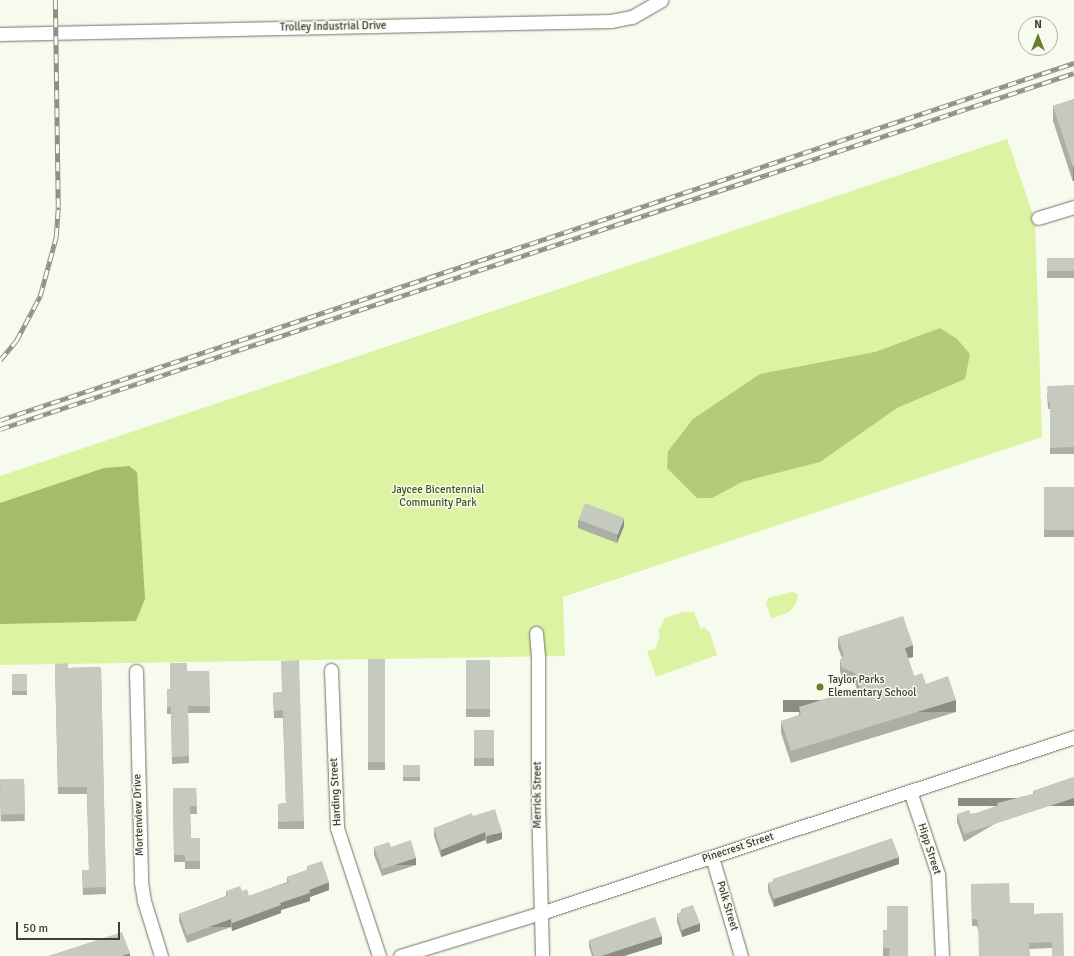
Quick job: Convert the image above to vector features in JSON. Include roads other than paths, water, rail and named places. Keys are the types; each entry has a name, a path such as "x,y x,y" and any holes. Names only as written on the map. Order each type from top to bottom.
{"street":[{"name":"Trolley Industrial Drive","path":"0,34 611,21 632,17 661,0"},
{"path":"1038,218 1074,207"},
{"name":"Merrick Street","path":"536,633 538,658 538,801 542,956"},
{"name":"Harding Street","path":"331,670 337,828 379,956"},
{"name":"Mortenview Drive","path":"136,671 141,882 144,901 161,956"},
{"name":"Pinecrest Street","path":"400,956 541,913 1074,737"},
{"name":"Hipp Street","path":"910,791 939,879 942,956"},
{"name":"Polk Street","path":"712,857 741,956"}],"railway":[{"path":"0,360 16,341 40,296 56,237 58,207 55,0"},
{"path":"0,420 1074,63"},
{"path":"0,429 1074,73"}],"place":[{"name":"Taylor Parks Elementary School","path":"820,687"}],"park label":[{"name":"Jaycee Bicentennial Community Park","path":"438,497"}]}
